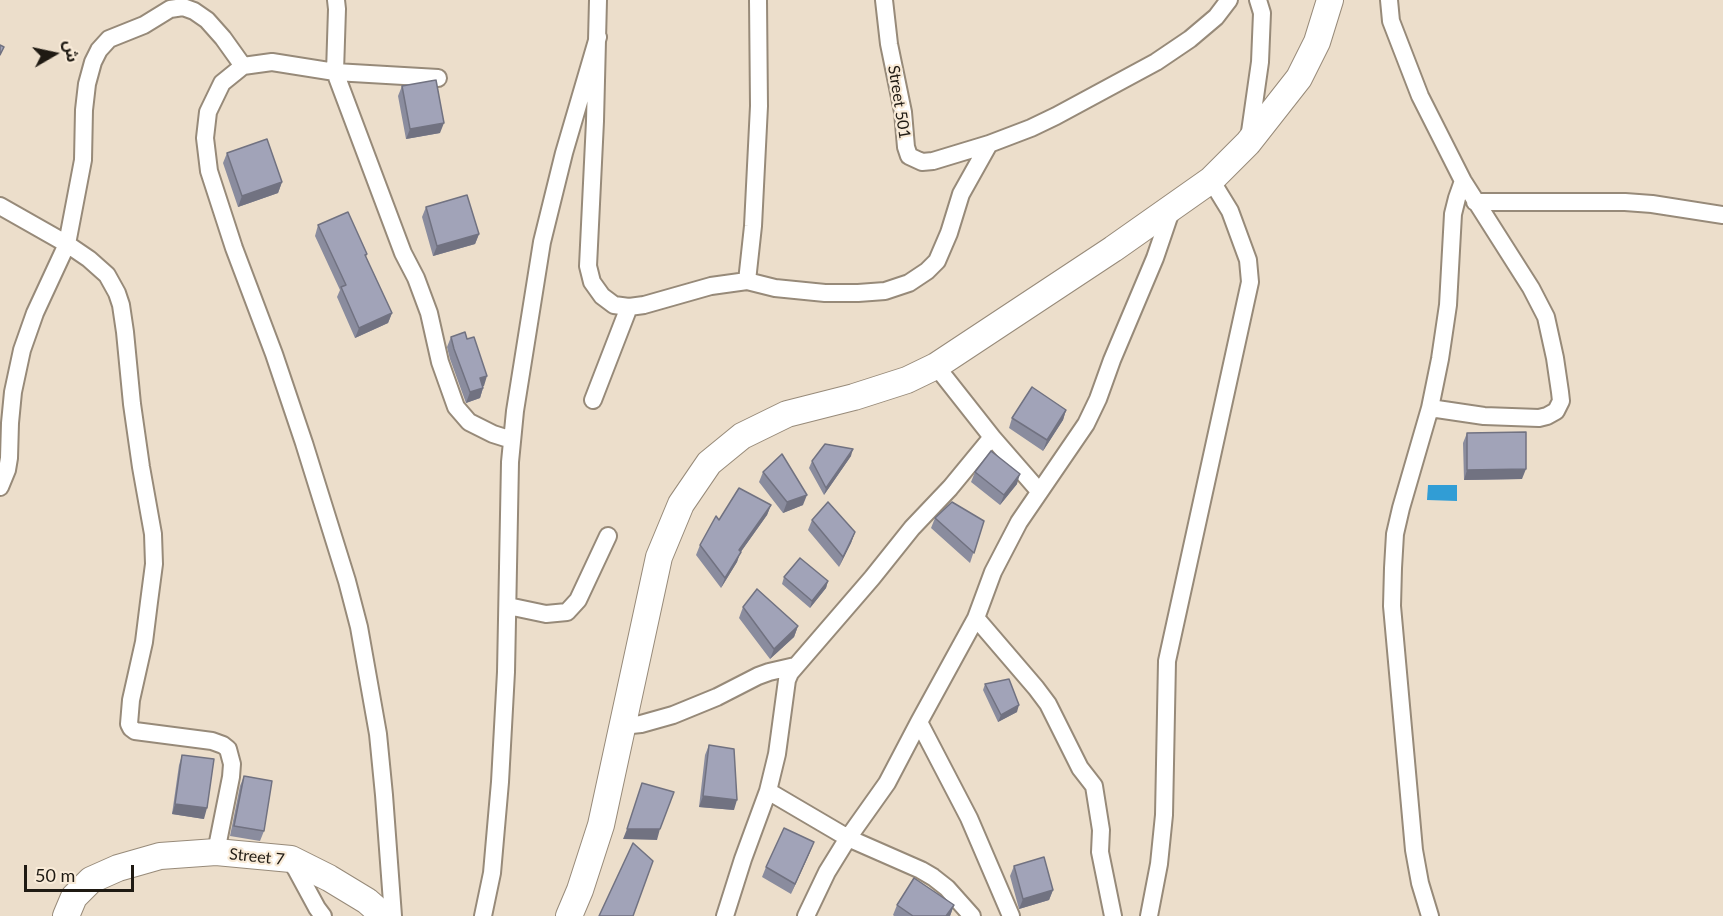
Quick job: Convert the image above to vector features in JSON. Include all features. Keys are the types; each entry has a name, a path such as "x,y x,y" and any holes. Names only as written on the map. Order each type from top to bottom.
{"main road":[{"path":"569,916 601,825 659,556 681,504 710,463 742,436 787,414 886,387 936,366 1211,180 1248,143 1299,78 1317,42 1330,0"},
{"name":"Street 7","path":"66,916 74,897 91,880 118,868 160,856 216,852 291,859 367,901 384,916"},
{"path":"558,916 580,890"}],"street":[{"path":"336,0 335,72 403,253 429,313 440,362 456,407 469,422 481,429 512,440"},
{"path":"598,0 588,266 592,282 602,296 614,304 629,307 711,286 747,281 775,288 825,293 885,291 909,283 937,261 962,194 989,144 1056,116 1156,62 1190,39 1216,17 1229,0"},
{"path":"747,281 753,226 759,106 758,0"},
{"name":"Street 501","path":"884,0 889,44 903,112 909,156 922,162 933,161 989,144"},
{"path":"1248,143 1260,62 1262,13 1258,0"},
{"path":"1389,0 1391,21 1420,96 1463,181 1531,288 1546,317 1559,378 1561,401 1556,411 1539,418 1484,416 1430,408"},
{"path":"0,487 9,458 13,392 22,350 35,313 67,244 83,160 87,84 99,50 110,39 170,9 183,7 207,20 243,66"},
{"path":"485,914 492,873 500,782 508,606 512,440 542,242 564,153 598,37"},
{"path":"393,916 378,734 359,627 304,443 209,171 205,138 208,112 222,82 243,66 272,62 335,72 438,78"},
{"path":"1149,916 1159,864 1164,815 1167,661 1250,282 1248,260 1237,229 1230,211 1211,180"},
{"path":"1430,916 1420,884 1414,850 1392,606 1395,534 1416,451 1430,408 1440,359 1448,305 1453,214 1463,181"},
{"path":"1475,202 1625,202 1723,215"},
{"path":"0,206 67,244 99,266 113,284 121,305 134,416 153,534 153,564 144,642 131,700 129,724 135,731 212,741 228,749 232,764 231,777 216,852"},
{"path":"806,916 827,872 887,783 976,618 993,572 1020,522 1039,491 1074,445 1098,399 1155,258 1172,208"},
{"path":"593,400 629,307"},
{"path":"936,366 992,437 1039,491"},
{"path":"725,916 768,791 777,754 787,680 795,666 992,437"},
{"path":"508,606 546,614 567,612 578,600 608,536"},
{"path":"976,618 1018,664 1042,696 1077,763 1094,786 1101,830 1100,852 1113,916"},
{"path":"622,726 641,724 673,715 717,697 758,676 795,666"},
{"path":"918,722 969,818 1011,916"},
{"path":"768,791 848,838 933,877 947,888 972,916"},
{"path":"291,859 323,916"}],"water":[{"path":"1428,485 1457,485 1457,501 1427,500"}],"building":[{"path":"436,80 444,123 410,129 402,86"},
{"path":"267,139 282,182 242,196 227,153"},
{"path":"467,195 479,234 437,246 426,207"},
{"path":"348,212 392,313 359,328 341,287 346,285 318,225"},
{"path":"465,332 467,339 474,337 487,376 480,378 483,388 470,392 451,337"},
{"path":"1032,387 1066,410 1047,440 1012,418"},
{"path":"1526,432 1526,469 1467,470 1467,433"},
{"path":"825,444 853,449 826,488 812,461"},
{"path":"991,451 1020,474 1004,495 975,472"},
{"path":"782,454 807,495 787,502 763,472"},
{"path":"739,488 771,505 739,550 741,552 725,578 700,545 716,516 719,520"},
{"path":"828,502 855,532 843,557 812,520"},
{"path":"952,502 984,521 974,553 935,518"},
{"path":"800,558 828,581 812,601 784,577"},
{"path":"757,589 798,626 774,649 743,607"},
{"path":"1009,679 1019,705 1001,715 985,684"},
{"path":"709,745 734,749 737,800 703,796"},
{"path":"182,755 214,759 207,808 175,804"},
{"path":"244,776 272,781 264,831 234,826"},
{"path":"642,783 674,792 660,829 627,829"},
{"path":"784,828 814,842 795,884 766,867"},
{"path":"633,843 653,861 633,916 599,916"},
{"path":"1044,857 1053,890 1023,899 1014,866"},
{"path":"914,878 954,905 946,916 913,916 897,905"}]}
